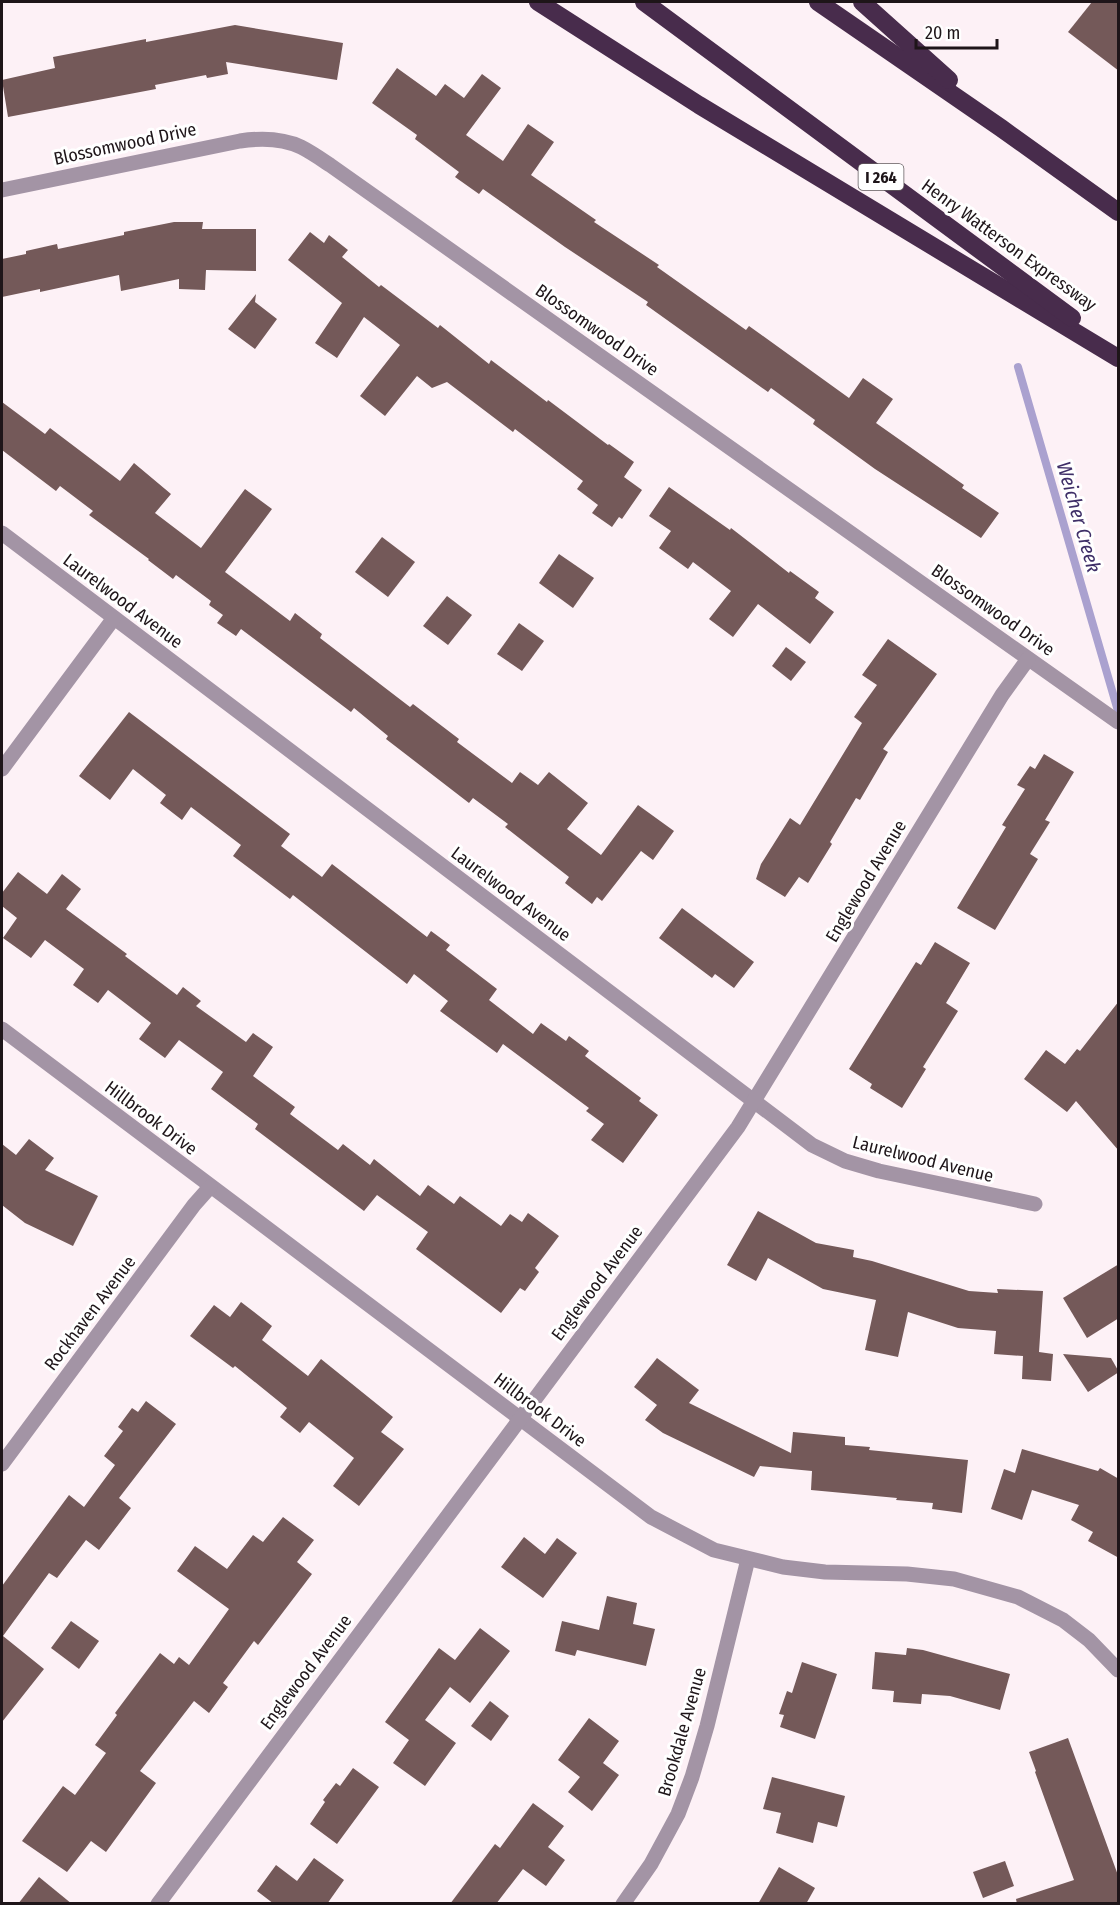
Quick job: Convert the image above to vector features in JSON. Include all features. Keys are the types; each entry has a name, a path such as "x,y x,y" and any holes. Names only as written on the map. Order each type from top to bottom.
{"highway":[{"path":"538,2 699,105 1119,358"},
{"path":"632,2 679,27"},
{"name":"Henry Watterson Expressway","path":"644,2 1077,322 1119,350"},
{"path":"818,2 1119,212"},
{"path":"862,2 1001,128"}],"street":[{"name":"Blossomwood Drive","path":"2,190 247,140 276,140 301,147 330,165 1119,722"},
{"name":"Laurelwood Avenue","path":"2,533 812,1145 845,1161 879,1171 1035,1204"},
{"path":"2,769 114,618"},
{"name":"Englewood Avenue","path":"158,1904 738,1127 1002,695 1029,659"},
{"name":"Hillbrook Drive","path":"2,1029 651,1517 714,1550 783,1568 825,1572 907,1574 954,1579 1018,1597 1063,1620 1089,1640 1119,1670"},
{"name":"Rockhaven Avenue","path":"2,1464 187,1214 210,1187"},
{"name":"Brookdale Avenue","path":"623,1904 651,1864 678,1814 692,1777 707,1726 748,1559"}],"building":[{"path":"1092,2 1119,2 1119,71 1068,32"},
{"path":"235,25 343,43 337,80 226,62 228,74 207,78 206,75 155,85 156,89 8,117 2,80 55,68 53,57"},
{"path":"397,68 436,96 445,84 464,98 482,74 501,88 466,135 503,161 528,124 554,142 531,175 596,220 594,222 659,265 657,267 746,330 749,326 849,398 863,378 893,399 876,423 964,485 962,488 999,513 981,538 875,469 813,424 815,420 771,388 768,392 646,305 648,302 483,189 479,194 455,177 459,172 415,139 417,135 372,103"},
{"path":"174,222 203,222 202,229 256,229 256,271 206,270 205,290 179,289 179,279 121,291 119,275 40,292 40,289 2,297 2,259 57,244 58,249"},
{"path":"310,232 324,243 329,235 348,250 342,257 379,287 381,285 438,328 440,325 489,364 491,360 634,462 624,477 642,490 622,519 619,517 612,527 592,513 598,505 577,489 583,481 515,429 513,432 447,382 432,388 417,376 385,416 360,396 400,345 364,317 337,358 315,343 342,303 288,260"},
{"path":"256,294 255,302 277,319 255,349 228,329"},
{"path":"2,402 45,434 50,428 120,481 134,463 171,494 155,513 201,548 245,489 272,509 225,572 290,621 295,613 322,634 320,638 410,707 413,704 459,739 457,742 512,783 520,772 538,785 549,772 588,803 567,829 601,855 638,805 674,831 653,860 641,851 602,901 597,897 592,904 565,883 569,877 505,827 508,824 473,798 469,803 386,739 388,736 354,708 351,712 241,629 236,636 217,623 223,615 209,605 211,601 176,575 173,579 148,560 89,515 93,511 60,486 56,491 2,450"},
{"path":"669,487 730,530 731,528 789,573 790,571 819,592 815,598 834,612 810,644 758,604 733,637 709,619 731,591 693,562 688,569 659,548 671,531 649,516"},
{"path":"382,537 415,562 388,597 355,572"},
{"path":"559,554 594,578 573,608 539,583"},
{"path":"447,596 472,615 448,645 423,626"},
{"path":"519,623 544,641 522,671 497,654"},
{"path":"888,639 937,674 883,749 888,752 860,800 856,798 808,883 799,877 785,897 756,879 761,864 790,818 800,825 862,723 854,717 877,685 862,675"},
{"path":"786,647 806,662 791,681 772,666"},
{"path":"129,712 290,834 281,846 322,877 332,864 427,937 431,931 450,945 446,950 497,989 489,1000 533,1034 541,1023 566,1041 569,1036 589,1051 585,1056 641,1098 639,1101 658,1115 623,1163 591,1140 604,1124 586,1111 589,1108 503,1044 497,1053 440,1011 448,1001 414,974 407,984 293,895 290,899 233,856 241,845 191,807 182,820 160,803 166,795 133,769 110,800 79,776"},
{"path":"1044,754 1074,772 1045,820 1050,822 1030,854 1038,859 995,930 957,908 1006,827 1002,825 1025,789 1017,785 1030,766 1035,769"},
{"path":"18,872 47,894 62,874 81,889 66,909 177,995 183,987 201,1001 196,1006 246,1042 253,1033 273,1047 253,1076 295,1107 290,1114 338,1150 343,1144 370,1165 374,1159 420,1196 428,1185 454,1204 460,1196 501,1226 510,1214 522,1222 528,1213 559,1236 535,1268 539,1272 525,1291 520,1288 501,1313 416,1249 428,1232 377,1195 364,1211 255,1129 258,1124 211,1089 223,1072 179,1040 165,1058 139,1039 151,1023 108,990 98,1003 73,985 84,969 45,940 31,958 3,938 17,918 2,906 2,893"},
{"path":"682,908 754,962 734,988 715,974 712,978 659,938"},
{"path":"935,942 970,963 946,1003 958,1011 923,1067 926,1069 902,1108 870,1088 872,1084 849,1069 916,962 921,965"},
{"path":"1119,1001 1119,1151 1076,1101 1067,1112 1024,1079 1046,1050 1065,1064 1077,1049 1080,1051"},
{"path":"29,1139 54,1158 45,1170 98,1196 73,1246 25,1223 2,1205 2,1144 16,1155"},
{"path":"758,1211 816,1243 854,1250 853,1257 969,1291 998,1293 997,1289 1043,1291 1039,1352 1053,1354 1051,1381 1022,1379 1023,1356 994,1354 996,1331 958,1328 908,1312 898,1357 865,1350 876,1300 823,1289 768,1258 756,1281 727,1265"},
{"path":"1119,1264 1119,1318 1087,1338 1063,1298"},
{"path":"241,1302 272,1326 262,1340 308,1376 321,1359 393,1417 381,1432 404,1449 359,1506 333,1486 354,1458 309,1422 300,1433 280,1417 287,1408 235,1366 233,1368 190,1336 214,1305 230,1317"},
{"path":"1063,1354 1111,1358 1119,1372 1088,1392"},
{"path":"657,1358 699,1390 689,1403 791,1453 793,1432 845,1437 845,1445 870,1447 869,1450 968,1460 962,1513 932,1509 933,1503 811,1490 812,1471 760,1466 754,1477 663,1433 645,1420 657,1405 634,1387"},
{"path":"146,1401 176,1424 119,1498 131,1508 99,1550 86,1540 57,1578 49,1573 3,1636 44,1669 2,1722 2,1586 69,1495 84,1507 115,1465 104,1456 123,1431 118,1427 132,1408 138,1412"},
{"path":"1022,1449 1098,1471 1100,1468 1119,1479 1119,1558 1088,1541 1093,1532 1071,1520 1079,1505 1032,1490 1022,1520 991,1509 1004,1469 1015,1473"},
{"path":"283,1517 314,1540 297,1562 312,1574 258,1645 254,1641 223,1683 228,1687 209,1713 194,1701 140,1771 156,1783 106,1852 91,1841 67,1872 22,1841 63,1786 75,1795 106,1753 95,1745 117,1715 115,1713 160,1653 174,1664 179,1657 189,1665 229,1609 177,1571 195,1546 227,1569 253,1535 263,1542"},
{"path":"524,1537 545,1554 557,1538 577,1553 543,1598 501,1567"},
{"path":"607,1596 637,1603 633,1624 655,1629 646,1666 577,1650 575,1656 555,1651 562,1621 599,1630"},
{"path":"71,1621 99,1641 79,1669 51,1648"},
{"path":"480,1628 510,1651 470,1703 450,1687 425,1720 456,1743 425,1786 393,1763 409,1740 385,1722 439,1648 455,1660"},
{"path":"907,1648 923,1650 1010,1674 1000,1710 950,1696 922,1694 921,1704 893,1702 894,1691 872,1689 875,1652 906,1655"},
{"path":"802,1662 837,1674 815,1739 780,1727 784,1715 779,1714 787,1691 792,1693"},
{"path":"490,1701 509,1716 491,1741 471,1726"},
{"path":"589,1718 619,1741 603,1763 619,1775 592,1811 568,1792 580,1777 558,1760"},
{"path":"1068,1738 1119,1878 1119,1904 1017,1904 1016,1899 1074,1880 1029,1752"},
{"path":"353,1768 379,1787 337,1844 310,1824 325,1802 323,1800 336,1783 340,1786"},
{"path":"772,1777 845,1796 837,1827 818,1822 813,1843 776,1833 781,1813 763,1809"},
{"path":"533,1803 564,1826 548,1847 565,1860 546,1886 523,1869 496,1904 450,1904 495,1844 500,1848"},
{"path":"314,1858 344,1880 327,1904 274,1904 257,1891 276,1865 297,1881"},
{"path":"1005,1861 1014,1886 983,1898 973,1872"},
{"path":"779,1867 815,1888 806,1904 758,1904"},
{"path":"39,1877 72,1904 18,1904"}],"waterway":[{"name":"Weicher Creek","path":"1018,367 1118,711"}]}
